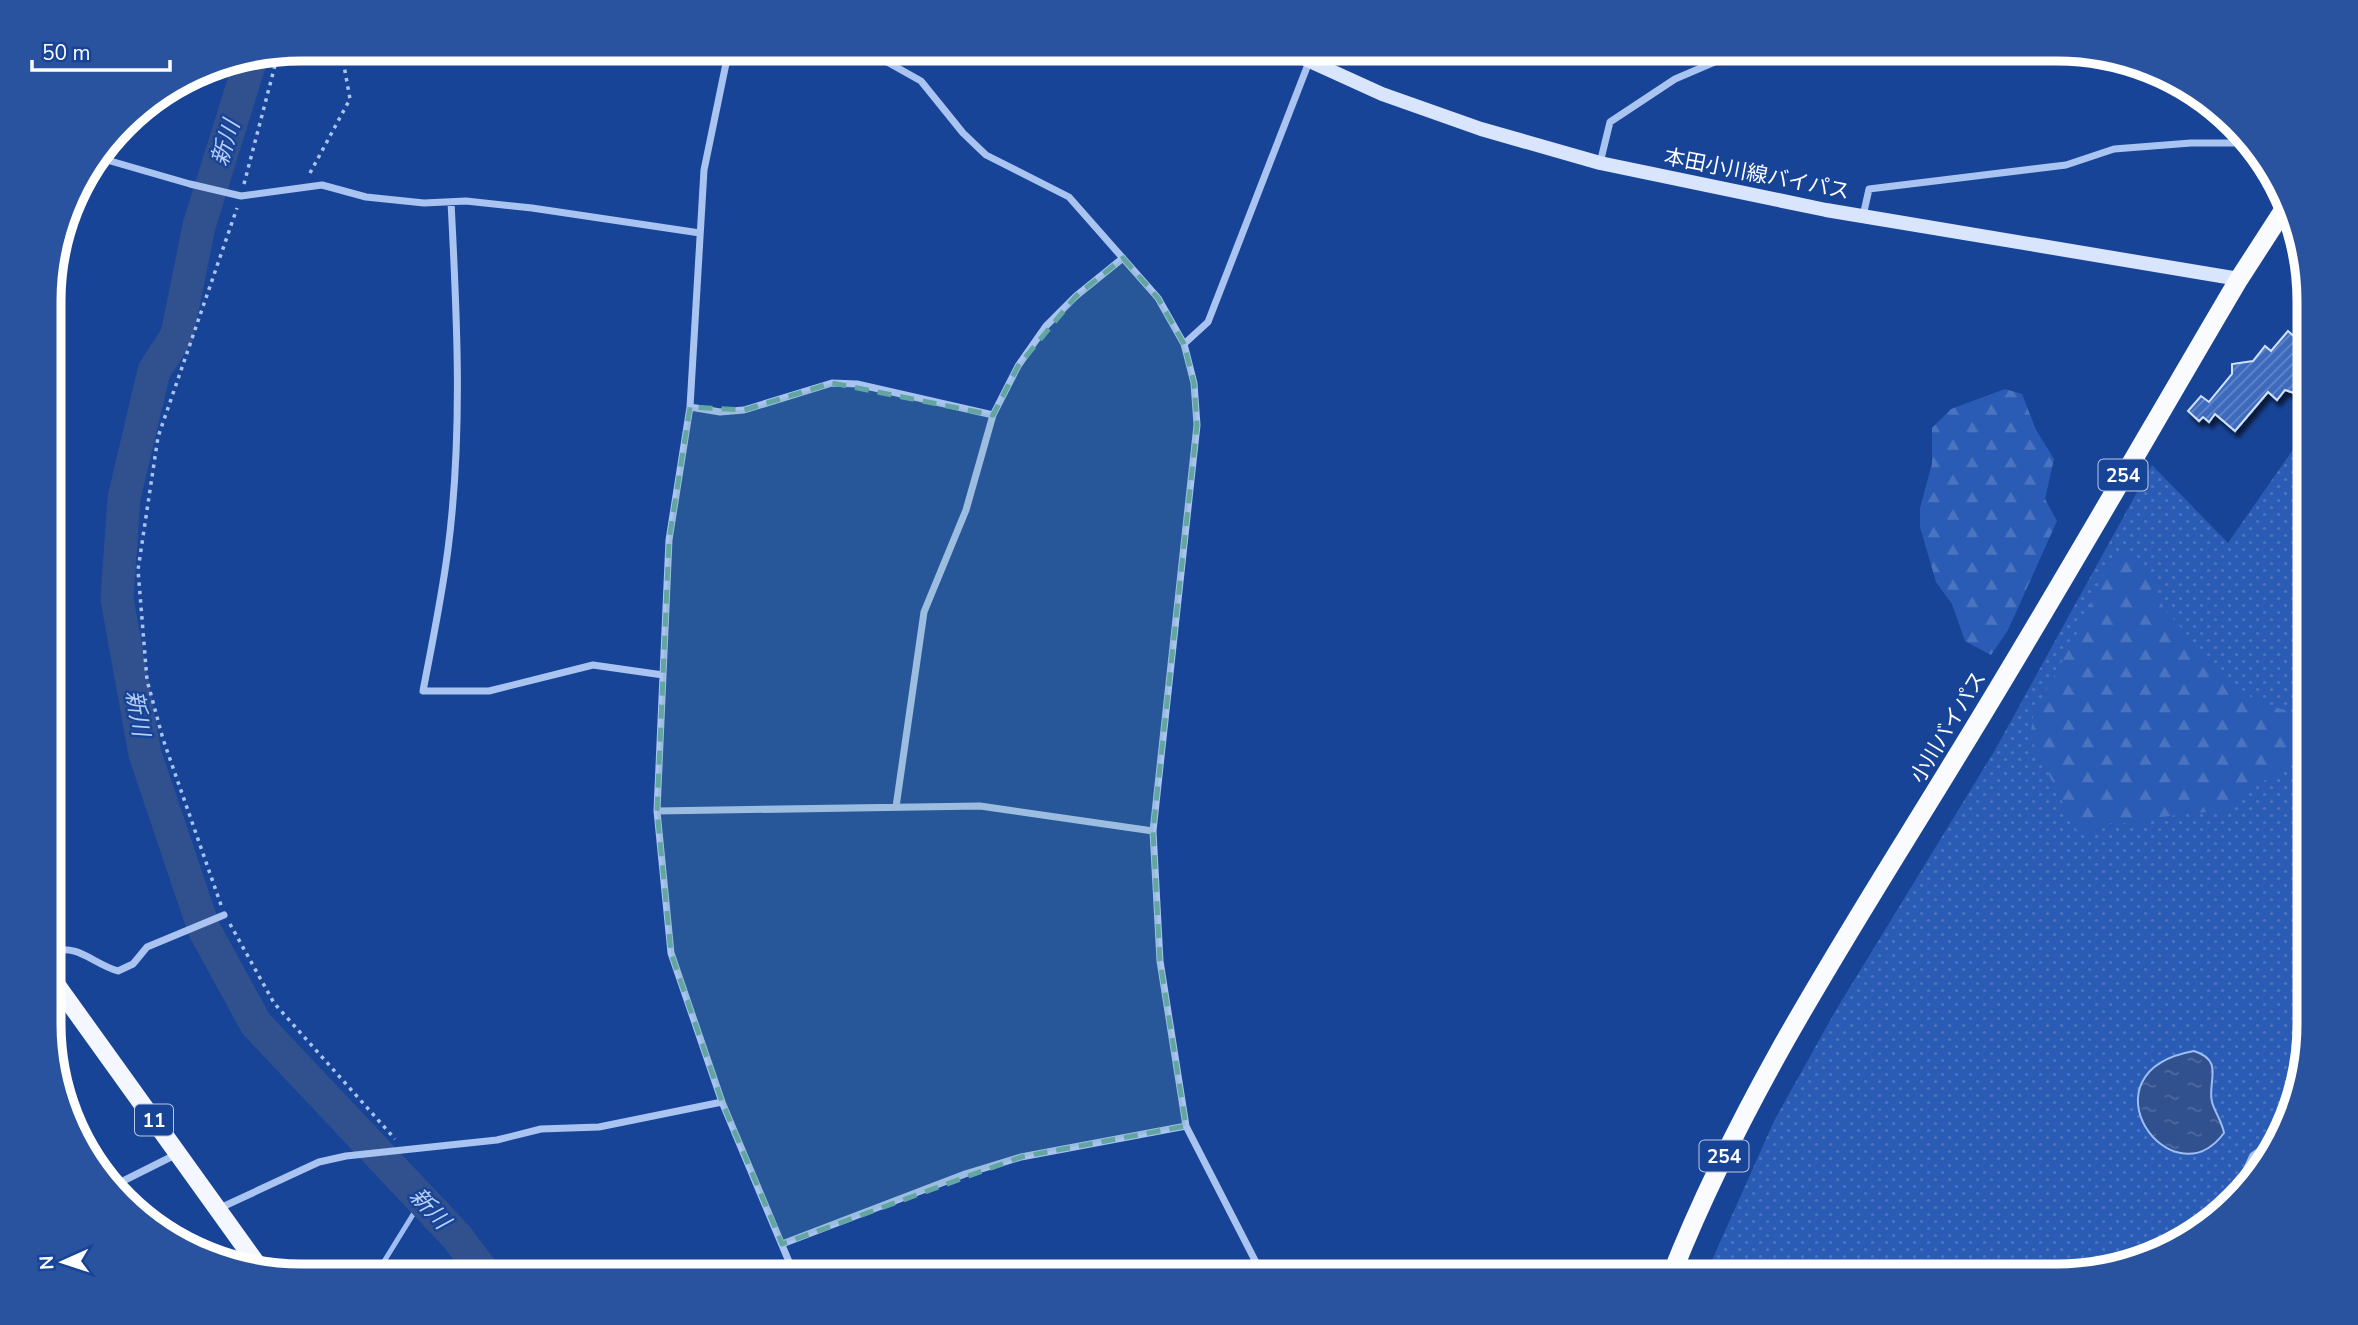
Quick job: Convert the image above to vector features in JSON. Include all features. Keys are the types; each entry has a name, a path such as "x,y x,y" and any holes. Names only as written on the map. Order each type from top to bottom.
{"highway":[{"name":"小川バイパス","path":"1677,1263 1726,1152 1784,1039 1959,753 2239,279 2280,215"}],"main road":[{"name":"本田小川線バイパス","path":"1323,61 1382,94 1481,129 1600,163 1863,216 2239,279"},
{"name":"11","path":"61,991 253,1259"}],"street":[{"path":"727,61 704,170 690,407 669,540 657,811 671,953 722,1102 790,1264"},
{"path":"885,61 921,81 963,133 986,155 1069,197 1158,298 1184,344 1194,383 1197,425 1153,831 1160,961 1186,1126 1257,1263"},
{"path":"1184,344 1208,322 1310,61"},
{"path":"1600,163 1610,121 1675,79 1717,61"},
{"path":"1863,216 1869,189 2066,165 2115,149 2191,143 2238,144"},
{"path":"108,160 190,184 241,195 322,184 366,197 424,203 452,202 532,208 700,233"},
{"path":"452,202 459,362 455,464 449,549 423,691 489,691 593,664 663,675"},
{"path":"896,807 924,612 966,510 993,415 1018,366 1046,326 1076,296 1123,258"},
{"path":"690,407 720,412 744,410 832,383 857,384 993,415"},
{"path":"657,811 980,806 1153,831"},
{"path":"61,949 80,951 104,967 118,971 133,964 147,947 224,915"},
{"path":"218,1209 319,1162 346,1156 407,1152 497,1140 541,1129 599,1126 722,1102"},
{"path":"782,1244 965,1174 1021,1157 1186,1126"},
{"path":"121,1182 178,1154"}],"lane":[{"path":"2243,1174 2252,1155 2262,1148"}],"path":[{"path":"302,187 350,99 343,61"},
{"path":"276,63 241,195 158,437 138,570 147,680 163,739 224,915 274,1003 407,1152"}],"highlighted area":[{"path":"1123,258 1158,298 1184,344 1194,383 1197,425 1153,831 1160,961 1186,1126 1021,1157 782,1244 722,1102 671,953 657,811 669,540 690,407 744,410 832,383 993,415 1018,366 1076,296"}],"green space":[{"path":"2005,389 2022,394 2036,430 2054,459 2045,499 2057,521 2008,630 1991,655 1965,641 1952,604 1936,582 1920,527 1920,508 1932,464 1932,428 1951,409"},
{"path":"2296,445 2295,1055 2289,1085 2278,1115 2265,1143 2247,1170 2203,1214 2176,1232 2148,1245 2103,1259 2072,1263 1711,1263 1774,1121 1836,1010 1995,750 2152,465 2228,543"},
{"path":"2125,551 2150,571 2163,607 2211,662 2254,700 2296,714 2296,760 2224,810 2152,818 2134,826 2117,821 2079,835 2030,737 2034,712 2072,644 2107,567"}],"water":[{"path":"2194,1051 2209,1060 2212,1066 2212,1102 2224,1133 2203,1151 2180,1153 2160,1144 2145,1126 2138,1105 2142,1083 2160,1063"}],"building":[{"path":"2288,331 2296,338 2296,394 2285,390 2277,400 2268,392 2235,431 2215,414 2209,422 2203,417 2199,421 2188,411 2201,396 2209,402 2232,374 2232,364 2253,361 2265,346 2271,351"}],"waterway":[{"name":"新川","path":"248,68 199,226 177,335 154,371 124,498 117,599 145,754 204,929 256,1024 457,1237 477,1264"},
{"path":"382,1264 422,1200"}]}
